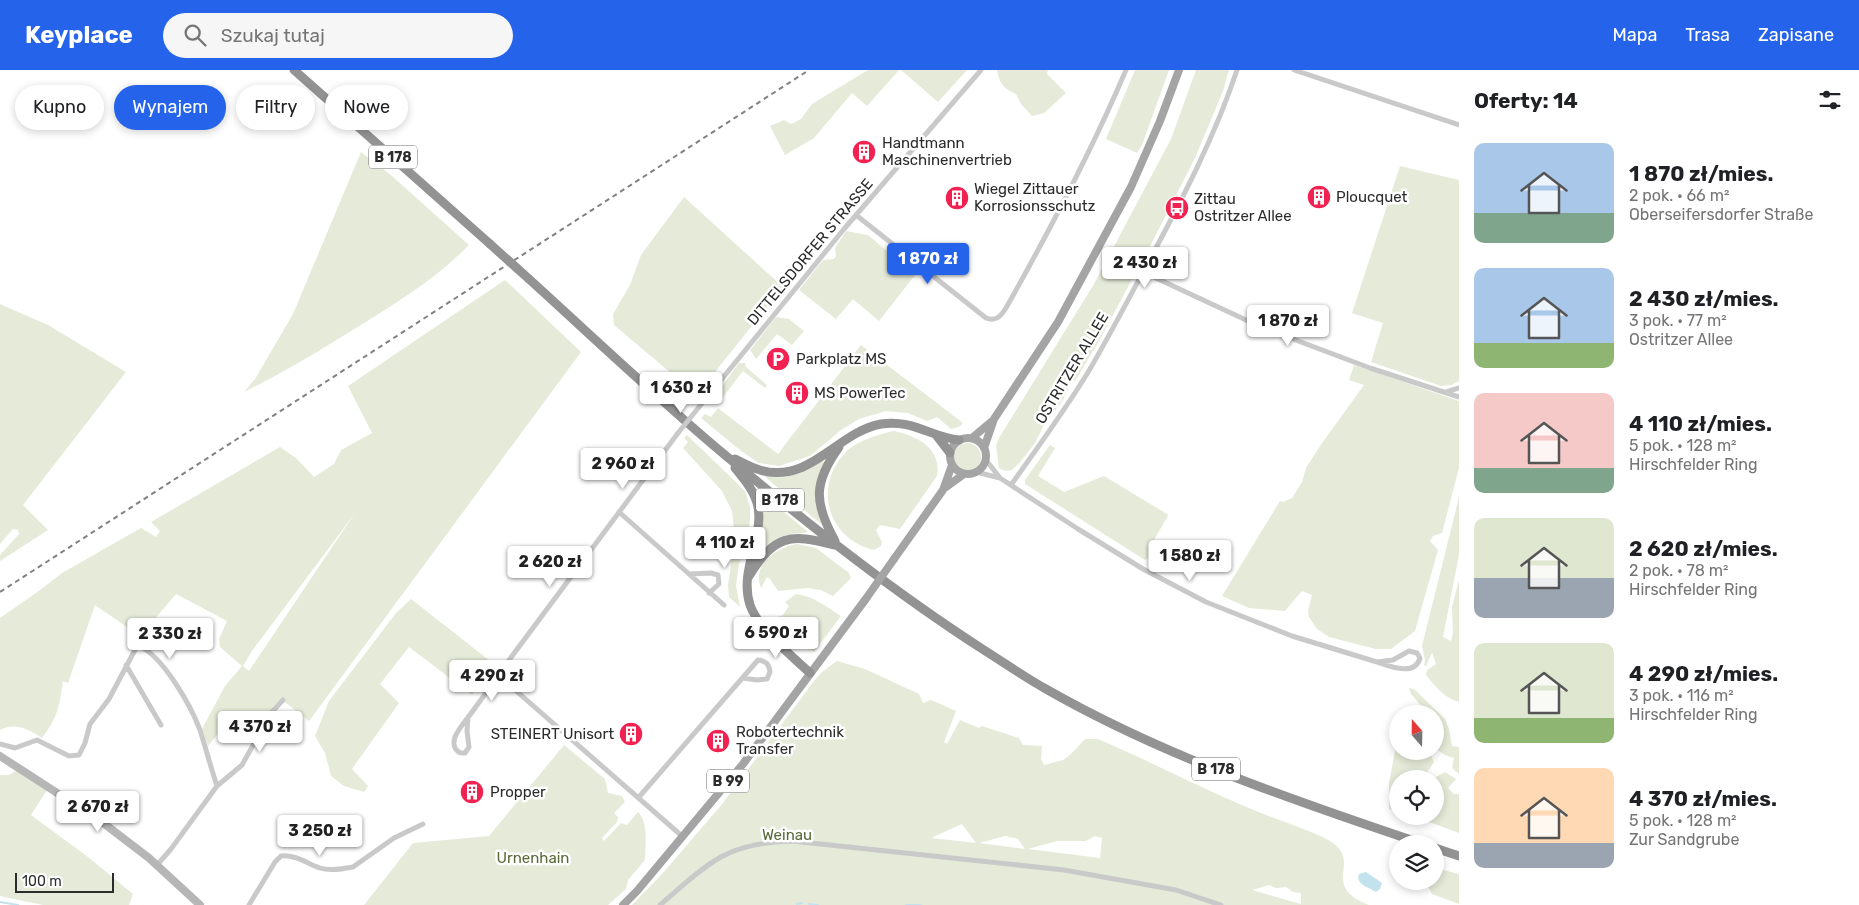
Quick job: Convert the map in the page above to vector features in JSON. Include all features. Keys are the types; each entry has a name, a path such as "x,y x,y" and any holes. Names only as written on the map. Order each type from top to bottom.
{"highway":[{"name":"B 178","path":"294,70 724,454 837,546 939,621 1046,689 1132,732 1220,771 1302,803 1396,835"},
{"path":"724,454 759,470 778,472 796,470 810,464 856,432 874,425 894,423 918,426 935,434 960,440"},
{"path":"935,434 950,453"},
{"path":"837,546 824,521 819,501 819,488 831,458 843,440"},
{"path":"724,454 748,484 756,500 759,514 758,527 749,563 747,589 750,603 760,623 810,673"},
{"path":"748,578 767,550 780,542 794,538 811,539 837,546"},
{"path":"1444,851 1459,856"}],"main road":[{"path":"994,419 972,438 960,440 953,445 950,453 952,465 959,472 964,474 976,472 986,460 984,448 994,419 1058,322 1131,187 1160,121 1179,70"},
{"path":"972,438 984,448"},
{"name":"B 99","path":"623,905 637,891 743,764 865,600 943,490 952,465"},
{"name":"B 99","path":"943,490 964,474"}],"street":[{"name":"DITTELSDORFER STRASSE","path":"468,717 467,731 470,747 465,753 460,753 455,749 454,739 468,717 678,433 856,215 981,70"},
{"path":"856,215 986,318 995,320 1002,314 1081,171 1126,70"},
{"name":"OSTRITZER ALLEE","path":"1011,485 1051,429 1090,369 1143,272 1187,190 1219,118 1237,70"},
{"path":"1294,70 1459,125"},
{"path":"1143,272 1262,326 1370,368 1459,397"},
{"path":"1446,392 1459,388"},
{"path":"986,460 1000,478"},
{"path":"976,472 1000,478 1147,571 1206,602 1292,636 1377,662 1402,669 1414,667 1420,658 1417,652 1409,651 1393,660 1377,662"},
{"path":"619,512 724,605"},
{"path":"688,574 711,572 718,575 719,584 709,593"},
{"path":"0,744 15,748 37,740 70,756 79,755 90,724 109,698 126,665 139,646 157,660 178,687 199,728 217,786"},
{"path":"639,797 758,660 766,662 769,666 770,672 766,678 757,680 743,678"},
{"path":"126,665 162,725"},
{"path":"498,675 683,836"},
{"path":"157,865 172,849 217,786 242,765 271,713 283,700"},
{"path":"0,756 102,822 157,865 200,905"},
{"path":"249,905 281,856 291,856 323,869 345,869 353,867 394,838 423,824"},
{"path":"660,905 721,857 744,848 768,842 792,841 1064,870 1176,890 1221,905"}],"green space":[{"path":"868,70 899,70 867,106 852,93 814,138 785,155 770,126 784,120 791,124 801,119 812,104"},
{"path":"901,70 967,70 938,102"},
{"path":"997,70 1048,70 1047,74 1066,93 1044,113 1032,116 1021,104 1016,94 1003,85"},
{"path":"1135,70 1169,70 1142,145 1137,153 1106,139"},
{"path":"1196,70 1229,70 1223,91 1195,158 1146,254 1142,256 1144,257 1099,341 1075,381 1072,380 1063,400 1021,461 1012,470 1005,471 999,468 996,446 999,438 1094,284 1171,139"},
{"path":"361,152 392,176 469,245 443,269 401,300 301,362 244,392 255,379 293,314"},
{"path":"1400,166 1459,180 1459,381 1451,385 1441,386 1371,362 1383,323 1352,313"},
{"path":"684,197 783,287 702,388 691,390 614,325 613,314 630,285 641,255"},
{"path":"846,231 868,235 915,275 879,321 853,299 836,319 799,290 823,260 834,259 836,256 835,248"},
{"path":"505,280 581,352 309,721 281,699 266,716 257,736 240,723 228,735 221,730 208,746 202,729 225,686 242,666 220,647 219,639 227,621 176,594 140,636 95,605 68,683 63,681 55,718 42,738 27,729 17,727 0,730 0,618 62,573 141,528 156,537 160,531 151,522 280,447 297,459 314,477 334,464 341,450 372,433 348,386","holes":["355,513 249,671 243,666 252,651"]},
{"path":"0,304 48,325 126,372 23,505 48,530 0,561 0,555 19,534 18,530 13,529 0,544"},
{"path":"776,317 789,319 804,331 792,345 777,334 756,359 750,350"},
{"path":"861,345 963,423 959,427 951,429 937,417 927,421 908,413 886,411 859,419 841,430 810,456 779,466 759,463 741,451 701,418 705,414 711,417 718,408 778,454"},
{"path":"739,363 745,363 746,367 767,385 765,388 743,371 717,405 711,401"},
{"path":"1354,365 1459,401 1459,468 1442,533 1433,536 1430,541 1438,550 1415,631 1391,649 1376,649 1329,637 1317,629 1309,617 1308,611 1312,595 1302,591 1285,611 1249,608 1222,596 1280,501 1283,502 1292,498 1302,482 1306,468 1320,446 1364,385 1349,380"},
{"path":"894,431 919,440 932,451 938,466 937,476 900,529 880,525 876,530 882,542 881,546 874,550 858,544 845,535 836,523 830,510 828,495 830,481 836,466 850,448 868,438"},
{"path":"687,435 745,491 750,507 747,540 739,564 736,586 740,607 729,597 728,585 735,538 732,511 722,491 683,448 688,442 684,438"},
{"path":"967,443 977,447 981,457 977,467 967,471 957,467 953,457 957,447"},
{"path":"1050,445 1055,448 1038,476 1064,492 1104,476 1167,514 1168,516 1149,548 1150,557 1145,560 1025,484 1025,480"},
{"path":"823,460 824,463 816,486 817,509 822,525 764,476 780,477 795,475"},
{"path":"760,492 808,532 780,537 766,546 754,559 761,504 758,493"},
{"path":"1459,497 1459,555 1443,637 1451,641 1453,633 1452,607 1459,580 1459,702 1445,695 1426,675 1427,670 1436,664 1432,653 1426,666 1424,666 1425,660 1422,646"},
{"path":"797,544 816,548 849,573 851,578 833,596 821,590 807,588 778,591 767,577 761,588 760,572 768,558 782,549"},
{"path":"796,594 814,599 841,616 814,652 792,639 793,636 776,625 775,618 783,615 789,606 785,602"},
{"path":"411,599 494,664 472,695 409,647 380,684 399,703 352,769 368,786 364,792 344,786 331,776 325,753 315,736 329,701 396,613"},
{"name":"Weinau","path":"837,661 865,669 919,694 923,703 931,700 956,711 944,742 947,744 960,720 979,728 982,726 1019,738 1023,745 1042,746 1041,759 1044,765 1063,760 1085,739 1098,739 1226,798 1321,836 1333,843 1341,851 1344,858 1343,882 1347,890 1355,898 1369,905 632,905 663,873 723,803 822,672","holes":["962,824 976,843 931,838","1005,836 1018,839 1025,849 979,843","1095,836 1102,838 1100,858 1028,849 1057,841 1086,841","1269,885 1276,888 1286,887 1293,892 1301,893 1301,904 1252,890"]},
{"path":"1409,688 1414,689 1431,705 1420,705 1411,694"},
{"path":"1444,718 1449,729 1452,746 1459,747 1459,774 1452,768 1454,758 1445,755"},
{"name":"Urnenhain","path":"564,745 605,779 608,793 622,796 625,802 614,813 618,817 617,822 602,838 604,841 621,823 627,825 638,812 644,822 646,834 645,860 628,880 626,889 608,905 364,905 413,843 489,836"},
{"path":"1393,760 1433,760 1434,762 1429,770 1391,770"},
{"path":"17,770 47,790 31,815 88,857 133,894 129,905 43,905 0,896 0,775 9,775"},
{"path":"1444,773 1456,779 1448,788 1454,794 1459,794 1459,833 1437,825 1444,825"},
{"path":"1444,870 1459,874 1459,904 1432,894 1430,890 1444,890"}],"water":[{"path":"1366,872 1382,883 1380,889 1376,892 1363,885 1359,880 1359,874"}],"waterway":[{"path":"0,902 18,905"},
{"path":"797,904 802,903"},
{"path":"809,904 818,905"},
{"path":"906,905 921,905"}],"railway":[{"path":"0,592 809,70"}],"place":[{"name":"Handtmann Maschinenvertrieb","path":"864,152"},
{"name":"Ploucquet","path":"1319,197"},
{"name":"Wiegel Zittauer Korrosionsschutz","path":"957,198"},
{"name":"Zittau Ostritzer Allee","path":"1177,208"},
{"name":"Parkplatz MS","path":"778,359"},
{"name":"MS PowerTec","path":"797,393"},
{"name":"STEINERT Unisort","path":"631,734"},
{"name":"Robotertechnik Transfer","path":"718,741"},
{"name":"Propper","path":"472,792"}]}
